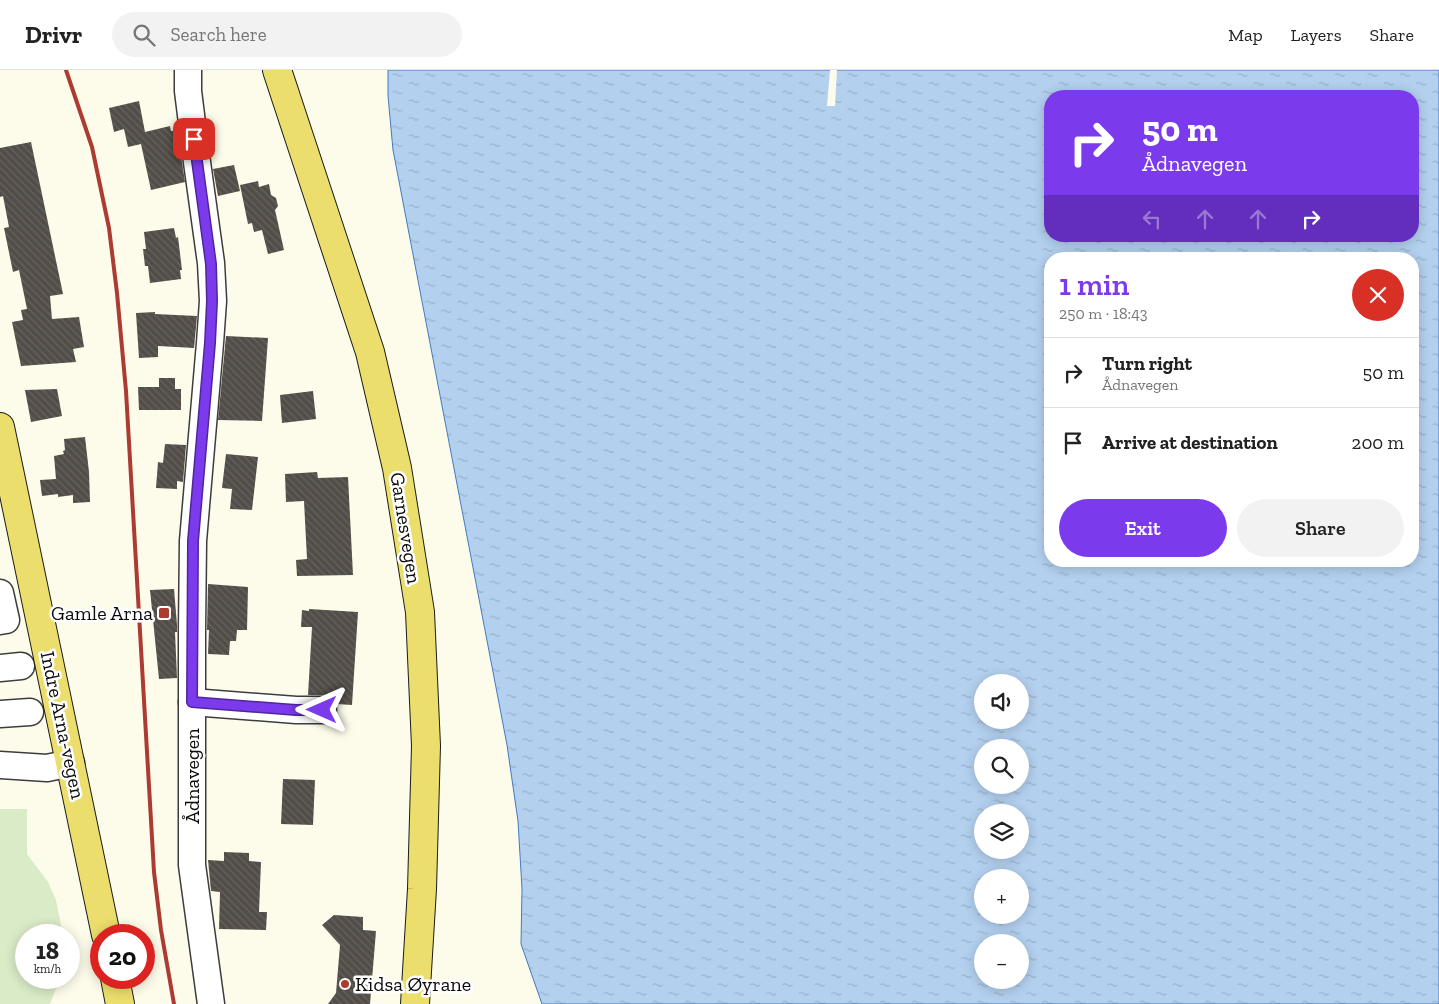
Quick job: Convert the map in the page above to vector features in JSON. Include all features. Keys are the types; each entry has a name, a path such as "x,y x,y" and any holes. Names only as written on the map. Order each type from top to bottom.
{"main road":[{"name":"Garnesvegen","path":"277,70 370,352 397,468 420,612 426,746 422,889 414,1004"},
{"name":"Indre Arna-vegen","path":"0,427 104,924"},
{"path":"117,989 120,1004"}],"street":[{"name":"Ådnavegen","path":"188,70 188,91 211,264 212,301 193,541 192,702 192,866 212,1004"},
{"path":"0,593 3,620"},
{"path":"192,702 296,710 322,710"},
{"path":"0,714 30,712"},
{"path":"0,765 48,768 71,763"}],"green space":[{"path":"0,809 27,809 27,854 48,882 56,900 61,924 15,924 15,989 56,989 50,1004 0,1004"}],"water":[{"path":"388,70 1439,70 1439,1004 542,1004 521,944 522,889 518,821 507,745 393,150 388,96"}],"pier":[{"path":"830,70 837,70 835,106 827,106"}],"building":[{"path":"139,101 145,132 170,126 171,131 177,130 185,182 151,190 141,144 128,147 124,129 114,132 109,108"},
{"path":"31,142 63,294 50,296 52,319 79,317 84,347 73,349 76,362 21,366 12,322 23,320 21,310 27,309 19,270 13,272 4,228 9,227 3,196 0,197 0,148"},
{"path":"234,165 240,191 218,196 213,169"},
{"path":"258,181 259,187 269,184 271,195 276,198 278,206 275,210 284,250 268,254 262,230 254,232 252,223 248,224 240,185"},
{"path":"174,228 176,238 178,237 182,270 180,270 181,279 150,283 143,249 146,249 144,232"},
{"path":"155,312 155,314 197,316 194,348 158,346 158,357 139,358 136,313"},
{"path":"226,336 268,338 262,421 218,420"},
{"path":"159,378 175,378 175,389 181,389 181,410 139,410 138,387 159,387"},
{"path":"57,389 62,416 31,422 25,390"},
{"path":"313,391 316,419 282,423 280,395"},
{"path":"85,437 90,502 73,503 73,495 58,497 58,494 42,496 40,480 56,479 54,456 64,454 64,439"},
{"path":"165,444 186,445 183,482 177,481 177,489 156,488 158,462 163,463"},
{"path":"226,454 258,457 252,510 230,509 232,489 222,488"},
{"path":"317,472 318,478 348,477 353,575 297,576 296,560 307,559 304,501 286,502 285,474"},
{"path":"208,584 248,587 247,630 237,630 236,641 230,641 229,655 208,654"},
{"path":"174,589 177,625 177,632 175,632 177,678 159,679 150,590"},
{"path":"309,609 358,612 352,705 336,704 331,697 323,695 308,695 312,627 301,627 302,610 309,611"},
{"path":"283,779 315,780 313,825 281,824"},
{"path":"224,852 249,853 249,861 261,862 259,912 267,912 266,930 219,929 220,892 211,891 208,860 224,861"},
{"path":"334,915 363,917 363,930 376,931 370,1004 328,1004 336,993 340,945 322,925"}],"railway":[{"path":"66,70 92,147 109,228 117,293 126,391 154,872 161,930 174,1004"}],"place":[{"name":"Gamle Arna","path":"164,613"},
{"name":"Kidsa Øyrane","path":"345,984"}],"route":[{"path":"194,139 211,264 212,301 193,541 192,702 296,710 322,710"}]}
